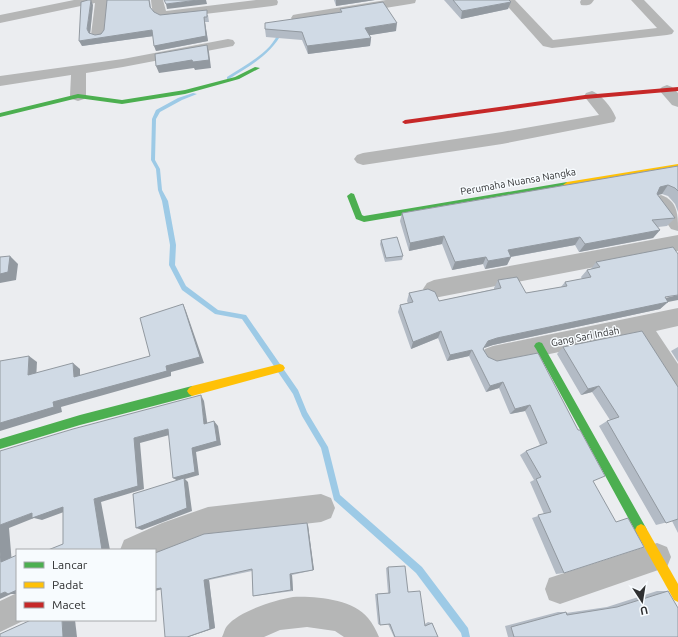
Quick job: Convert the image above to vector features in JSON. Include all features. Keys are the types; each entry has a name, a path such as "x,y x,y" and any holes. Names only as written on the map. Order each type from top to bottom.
{"street":[{"path":"0,19 63,3 93,0"},
{"path":"98,35 102,0"},
{"path":"157,0 160,14 162,15 272,2"},
{"path":"298,18 410,0"},
{"path":"508,0 548,43 551,44 667,31 637,0"},
{"path":"0,81 79,70 228,43"},
{"path":"0,115 78,96 113,101 131,101 185,92 237,78 257,68"},
{"path":"78,96 79,70"},
{"path":"405,122 592,96 672,90 678,102"},
{"path":"363,159 480,142 608,118 592,96"},
{"name":"Perumaha Nuansa Nangka","path":"351,196 361,219 678,166"},
{"path":"661,202 678,224"},
{"path":"434,289 678,243"},
{"name":"Gang Sari Indah","path":"493,356 678,317"},
{"path":"640,326 678,384"},
{"path":"539,346 678,596"},
{"path":"0,444 80,420 280,368"},
{"path":"136,549 180,530 208,521 321,508"},
{"path":"560,589 657,557"},
{"path":"0,617 16,609"},
{"path":"238,637 270,617 297,612 323,613 340,616 353,624 361,632 363,637"}],"building":[{"path":"91,0 87,29 89,33 95,35 101,34 104,30 107,0 149,0 150,7 154,12 160,15 207,10 207,17 204,17 206,36 154,46 152,30 79,41 81,2"},
{"path":"164,0 198,0 166,4"},
{"path":"453,0 509,0 511,2 462,11"},
{"path":"383,2 397,23 365,28 371,38 307,46 302,32 265,29 265,23 342,12 340,9"},
{"path":"207,45 209,60 193,62 192,60 156,66 155,54"},
{"path":"678,166 678,191 668,185 660,187 657,194 675,218 652,220 660,230 585,244 580,237 508,250 511,257 488,261 486,257 455,262 444,236 410,243 402,213"},
{"path":"397,237 403,256 386,258 381,240"},
{"path":"673,247 678,254 678,295 665,297 668,302 497,338 488,341 483,349 488,357 497,361 538,353 578,430 580,430 605,476 593,481 616,522 628,518 644,547 564,573 538,515 551,512 536,479 541,477 526,451 547,443 530,405 515,409 503,382 490,386 472,350 450,355 441,331 413,342 400,305 413,302 409,293 428,289 435,292 439,301 501,288 498,280 517,277 526,293 567,286 565,282 591,277 587,270 600,267 596,262"},
{"path":"10,256 8,272 0,274 0,257"},
{"path":"183,304 200,357 166,366 167,371 53,402 54,407 0,423 0,361 29,356 28,375 73,363 74,377 150,356 140,318"},
{"path":"642,331 678,387 678,519 666,523 607,421 619,417 599,386 588,389 563,347"},
{"path":"201,395 204,424 214,421 217,441 192,448 195,472 173,478 168,429 134,438 138,486 94,499 102,549 50,549 63,544 63,507 32,518 32,513 0,525 0,451 73,429"},
{"path":"184,478 187,508 136,528 133,494"},
{"path":"307,523 313,570 290,574 291,590 253,596 252,569 204,580 210,629 187,637 165,637 161,588 156,589 156,553 204,534"},
{"path":"0,552 1,562 16,555 16,590 8,594 5,592 0,594"},
{"path":"405,566 408,592 420,591 425,626 432,623 438,637 395,637 390,624 380,625 377,594 390,593 388,567"},
{"path":"668,591 678,608 678,637 514,637 511,627 566,612 567,615 617,607"},
{"path":"29,621 62,621 63,637 0,637 0,634"}],"waterway":[{"path":"228,78 266,53 277,39 281,31"},
{"path":"195,94 180,99 158,111 154,119 153,160 158,169 160,190 165,201 173,245 172,265 184,288 217,312 244,317 296,392 304,414 324,447 337,497 419,570 465,631 466,637"}],"traffic: fast":[{"path":"0,115 78,96 122,102 185,92 237,78 257,68"},
{"path":"351,196 359,217 364,219 567,185"},
{"path":"539,346 641,530"},
{"path":"0,444 80,420 192,391"}],"traffic: slow":[{"path":"567,185 678,166"},
{"path":"192,391 280,368"},
{"path":"641,530 678,596"}],"traffic: jam":[{"path":"405,122 585,97 678,89"}]}
